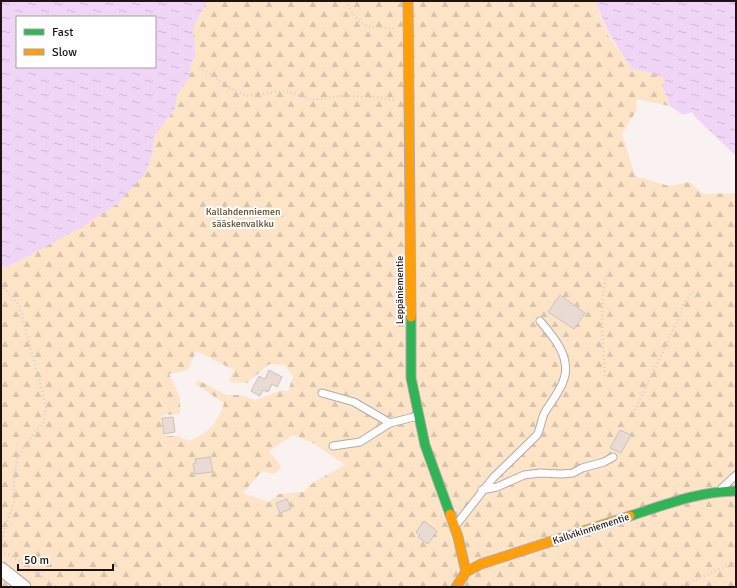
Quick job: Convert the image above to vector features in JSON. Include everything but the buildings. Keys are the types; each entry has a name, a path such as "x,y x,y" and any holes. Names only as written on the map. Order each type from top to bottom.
{"street":[{"name":"Leppäniementie","path":"408,1 411,378 425,445 454,528 466,572"},
{"name":"Kallvikinniementie","path":"456,587 466,572 481,564 681,500 719,491 736,491"},
{"path":"1,570 24,587"}],"lane":[{"path":"454,528 460,518 492,478 537,435 543,415 564,380 566,365 562,351 555,338 540,321"},
{"path":"322,393 354,402 390,423"},
{"path":"333,446 360,442 390,423 420,416"},
{"path":"482,490 497,487 524,475 540,473 573,473 582,468 604,462 613,457"},
{"path":"719,491 736,475"}],"path":[{"path":"344,1 357,20 363,25 376,28 409,28"},
{"path":"199,68 230,88 246,96 282,91 294,93 311,100 340,96 375,97 395,100 409,108"},
{"path":"605,376 602,333 604,287 607,272"},
{"path":"1,285 19,305 46,405 44,421 17,459 14,483 14,502 1,545"},
{"path":"634,414 683,304 693,292"},
{"path":"1,551 21,562 56,587"},
{"path":"678,587 736,562"}],"green space":[{"name":"Kallahdenniemen sääskenvalkku","path":"207,1 572,1 594,16 632,69 652,73 665,79 663,88 670,106 636,99 637,110 622,133 635,176 669,186 690,182 703,194 736,193 736,587 1,587 1,268 9,266 82,227 151,159 155,135 175,109 177,95 189,78 191,64 196,55 193,28","holes":["196,351 234,370 229,382 247,383 269,364 285,365 293,377 288,391 279,391 256,400 240,395 226,395 198,380 195,384 224,403 219,416 207,431 189,441 178,436 164,436 161,415 180,414 180,397 169,374 188,370","293,435 313,443 345,465 314,482 303,492 279,494 269,502 243,493 262,471 274,474 282,467 269,451"]},
{"path":"572,1 596,1 601,18 615,44 594,16"}],"water":[{"path":"1,1 207,1 193,28 196,55 191,64 189,78 177,95 175,109 155,135 151,159 145,174 117,204 82,227 9,266 1,268"},
{"path":"596,1 736,1 736,156 695,117 692,112 683,115 670,106 663,88 665,79 652,73 632,69 611,36"}],"traffic: fast":[{"path":"411,317 411,378 425,445 450,514"},
{"path":"630,516 696,496 709,493 736,491"}],"traffic: slow":[{"path":"408,1 411,317"},
{"path":"450,514 458,537 466,572"},
{"path":"456,587 466,572 481,564 630,516"}]}
